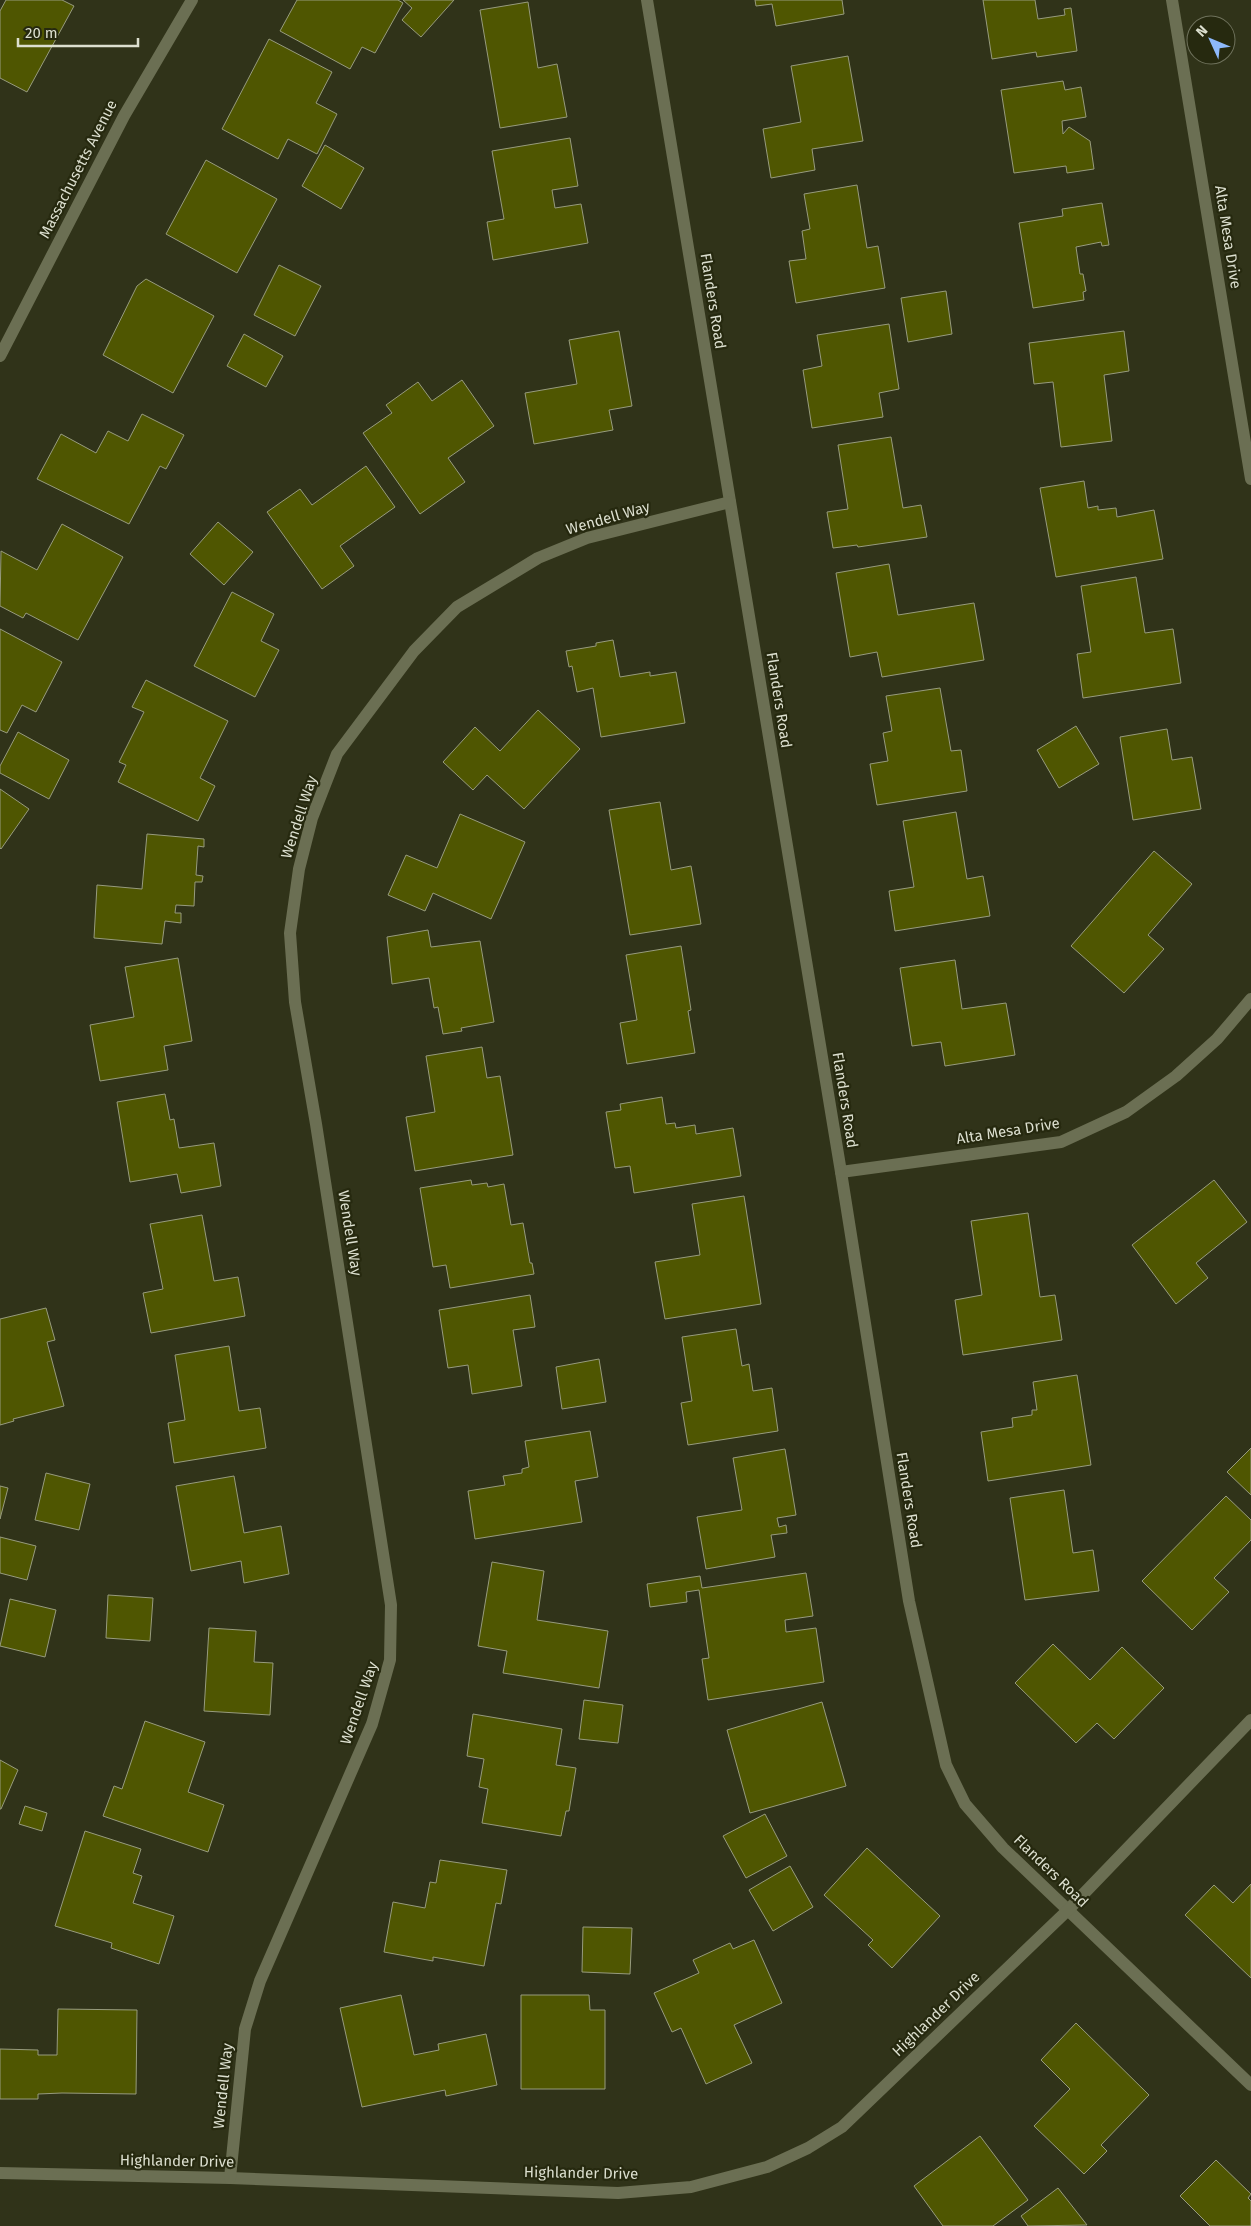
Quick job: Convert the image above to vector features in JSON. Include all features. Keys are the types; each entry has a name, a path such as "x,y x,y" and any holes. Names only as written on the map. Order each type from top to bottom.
{"street":[{"name":"Massachusetts Avenue","path":"0,356 127,110 192,0"},
{"name":"Flanders Road","path":"647,0 841,1172 909,1601 946,1765 965,1804 1003,1848 1251,2085"},
{"name":"Alta Mesa Drive","path":"1172,0 1251,479"},
{"name":"Wendell Way","path":"230,2178 245,2029 260,1981 372,1724 390,1660 390,1605 316,1124 295,1002 290,933 299,869 312,818 337,754 414,651 457,607 538,558 587,538 730,502"},
{"name":"Alta Mesa Drive","path":"841,1172 1061,1142 1126,1112 1176,1076 1218,1039 1251,999"},
{"name":"Highlander Drive","path":"0,2173 230,2178 618,2193 691,2187 767,2167 808,2148 842,2127 1068,1910 1251,1720"}],"building":[{"path":"6,0 62,0 74,6 27,92 0,78 0,11"},
{"path":"297,0 398,0 403,3 375,53 362,47 350,69 280,31"},
{"path":"403,0 454,0 421,37 402,20 412,8"},
{"path":"755,0 842,0 844,14 776,26 772,4 756,6"},
{"path":"983,0 1035,0 1038,19 1065,15 1064,9 1071,8 1077,51 1037,57 1036,52 992,59"},
{"path":"528,2 538,68 557,64 567,117 500,128 480,10"},
{"path":"269,39 332,72 316,103 337,114 317,154 288,139 278,159 222,129"},
{"path":"848,56 863,141 812,149 815,170 771,178 763,129 801,122 791,66"},
{"path":"1063,81 1065,90 1081,87 1086,117 1062,121 1063,134 1069,127 1090,141 1094,169 1067,173 1066,166 1014,173 1001,90"},
{"path":"570,138 578,186 552,190 555,208 581,204 588,243 493,260 487,222 504,219 492,151"},
{"path":"325,145 364,168 341,209 302,186"},
{"path":"206,160 277,199 237,273 166,234"},
{"path":"857,185 867,248 878,246 885,288 796,303 789,261 806,259 802,231 810,229 804,194"},
{"path":"1102,203 1109,245 1102,246 1101,242 1076,247 1080,274 1083,274 1086,291 1083,292 1084,300 1033,308 1019,223 1063,216 1062,209"},
{"path":"279,265 321,286 295,336 254,315"},
{"path":"146,279 214,316 173,393 103,355 137,286"},
{"path":"946,291 952,334 908,342 901,298"},
{"path":"889,324 899,389 879,393 883,417 812,428 803,370 822,366 817,335"},
{"path":"619,331 632,406 609,410 613,430 534,444 525,393 577,384 569,340"},
{"path":"1124,331 1129,371 1104,375 1112,441 1061,447 1053,382 1034,384 1029,343"},
{"path":"244,334 283,356 266,387 227,366"},
{"path":"462,380 494,426 448,458 465,482 420,514 363,433 392,413 386,405 418,382 432,401"},
{"path":"142,414 184,435 166,469 160,466 129,524 37,479 61,434 96,453 108,431 128,441"},
{"path":"891,437 903,508 921,505 927,537 858,547 857,545 833,548 827,512 848,509 838,445"},
{"path":"366,466 395,507 340,546 354,566 322,589 267,512 300,489 312,505"},
{"path":"1084,481 1088,508 1098,506 1098,510 1116,508 1117,517 1154,510 1163,559 1056,577 1040,488"},
{"path":"218,522 253,552 224,585 190,554"},
{"path":"62,524 123,557 78,640 26,613 23,618 0,606 1,551 37,570"},
{"path":"889,564 898,615 974,603 984,660 882,677 877,652 850,657 836,573"},
{"path":"1136,577 1145,633 1173,629 1181,683 1083,698 1077,654 1091,652 1081,586"},
{"path":"232,592 274,614 261,641 279,650 255,697 194,666"},
{"path":"0,629 62,662 36,712 22,705 7,733 0,730"},
{"path":"613,640 620,677 650,672 650,676 676,672 685,723 601,737 593,688 577,692 572,666 569,667 566,651 596,646 596,643"},
{"path":"146,680 228,721 200,778 215,786 198,821 118,782 126,765 119,762 144,712 132,707"},
{"path":"940,688 951,751 961,750 967,791 877,805 870,764 888,761 883,733 892,731 886,696"},
{"path":"538,710 580,749 524,809 487,775 473,790 443,762 475,727 500,751"},
{"path":"1076,726 1099,764 1059,788 1037,750"},
{"path":"1167,729 1172,760 1192,757 1201,809 1133,820 1120,737"},
{"path":"18,732 69,760 49,799 0,773 0,766"},
{"path":"0,789 29,809 1,849 0,848"},
{"path":"660,802 671,870 691,866 701,924 630,935 609,810"},
{"path":"956,812 967,879 983,876 990,916 895,931 889,891 914,887 903,821"},
{"path":"460,814 525,842 491,919 433,893 425,911 388,895 406,855 437,868"},
{"path":"147,834 204,839 204,847 198,846 196,875 203,876 202,882 195,882 194,906 176,905 175,913 181,913 181,923 165,921 162,944 94,938 97,885 142,889"},
{"path":"1154,851 1192,884 1148,935 1164,949 1124,993 1071,946"},
{"path":"428,930 431,947 480,941 494,1022 461,1028 462,1031 443,1034 438,1007 434,1008 429,978 392,984 387,937"},
{"path":"681,946 691,1010 688,1011 695,1053 627,1064 620,1023 637,1020 626,955"},
{"path":"178,958 192,1041 164,1046 168,1070 100,1081 90,1025 134,1017 125,967"},
{"path":"955,960 962,1009 1006,1003 1015,1055 945,1066 941,1042 912,1046 900,968"},
{"path":"482,1047 487,1078 500,1076 513,1155 415,1171 406,1117 435,1112 426,1056"},
{"path":"165,1094 170,1120 174,1119 179,1148 214,1143 221,1186 181,1193 177,1174 130,1182 117,1102"},
{"path":"662,1097 666,1124 675,1123 676,1128 695,1125 696,1134 733,1128 741,1176 634,1193 630,1166 615,1168 606,1112 621,1110 620,1104"},
{"path":"471,1180 472,1185 487,1183 488,1187 504,1184 511,1225 523,1223 530,1263 532,1263 534,1274 450,1288 446,1265 433,1267 420,1188"},
{"path":"1214,1180 1247,1222 1196,1263 1208,1278 1176,1304 1132,1245"},
{"path":"744,1196 761,1304 665,1319 655,1262 700,1255 692,1204"},
{"path":"1028,1213 1040,1297 1055,1295 1062,1340 963,1355 955,1300 982,1295 971,1221"},
{"path":"202,1215 214,1281 238,1277 245,1316 151,1333 143,1293 163,1289 150,1224"},
{"path":"530,1295 535,1327 513,1330 522,1386 472,1394 468,1365 448,1368 439,1310"},
{"path":"46,1308 55,1340 47,1342 64,1406 13,1419 14,1421 0,1425 0,1319"},
{"path":"736,1329 742,1366 749,1364 753,1391 772,1388 778,1431 688,1445 681,1403 692,1401 682,1337"},
{"path":"229,1346 239,1411 260,1408 266,1448 174,1463 168,1423 185,1420 175,1355"},
{"path":"599,1359 606,1402 562,1409 556,1367"},
{"path":"1077,1375 1091,1465 988,1481 981,1432 1013,1427 1012,1418 1032,1415 1032,1410 1037,1410 1033,1382"},
{"path":"590,1431 598,1477 575,1481 582,1522 475,1539 468,1491 505,1485 503,1476 522,1473 522,1469 529,1467 525,1441"},
{"path":"1251,1448 1251,1495 1227,1472"},
{"path":"785,1449 796,1515 777,1518 779,1527 786,1525 787,1533 771,1535 775,1557 706,1569 697,1517 742,1510 733,1458"},
{"path":"46,1473 90,1484 79,1530 35,1520"},
{"path":"234,1476 244,1533 281,1526 289,1574 244,1583 241,1561 191,1571 176,1486"},
{"path":"0,1486 8,1488 0,1519"},
{"path":"1064,1490 1073,1553 1093,1550 1099,1591 1025,1600 1010,1498"},
{"path":"1226,1496 1251,1520 1251,1540 1214,1578 1229,1592 1192,1630 1142,1581"},
{"path":"0,1537 36,1546 27,1580 0,1573"},
{"path":"492,1562 544,1571 537,1620 608,1631 599,1688 503,1673 507,1651 478,1646"},
{"path":"806,1573 813,1616 785,1620 786,1632 816,1628 824,1682 708,1700 702,1659 709,1658 699,1590 686,1592 687,1602 650,1607 647,1584 700,1576 702,1588"},
{"path":"108,1595 153,1598 150,1641 106,1638"},
{"path":"10,1599 56,1610 45,1657 0,1646"},
{"path":"209,1628 256,1631 254,1662 273,1663 270,1715 204,1711"},
{"path":"1053,1644 1090,1680 1122,1647 1164,1688 1114,1739 1097,1723 1076,1743 1015,1683"},
{"path":"584,1700 623,1705 618,1743 579,1739"},
{"path":"822,1702 846,1786 750,1813 727,1730"},
{"path":"473,1714 562,1729 556,1765 576,1768 569,1811 566,1811 561,1836 482,1823 488,1789 479,1787 484,1759 467,1756"},
{"path":"145,1721 205,1742 188,1792 224,1805 208,1852 103,1816 114,1786 122,1789"},
{"path":"0,1760 18,1770 1,1809 0,1809"},
{"path":"25,1806 47,1813 42,1831 19,1824"},
{"path":"765,1814 787,1856 746,1878 723,1836"},
{"path":"85,1831 141,1849 133,1873 142,1876 133,1903 174,1916 159,1964 111,1948 112,1943 55,1926"},
{"path":"867,1848 940,1916 892,1968 868,1945 873,1940 824,1895"},
{"path":"440,1860 507,1870 501,1904 496,1903 484,1966 433,1957 433,1961 384,1952 393,1902 425,1908 430,1882 436,1883"},
{"path":"790,1866 813,1907 773,1931 749,1890"},
{"path":"1251,1884 1251,1978 1185,1915 1214,1885 1233,1903"},
{"path":"583,1927 632,1928 630,1974 582,1972"},
{"path":"754,1940 782,2003 734,2025 752,2063 706,2084 681,2028 672,2032 654,1993 699,1973 693,1960 730,1943 733,1949"},
{"path":"401,1995 414,2055 439,2050 438,2044 486,2034 497,2085 446,2096 445,2090 362,2107 340,2008"},
{"path":"521,1995 589,1995 590,2010 605,2010 605,2089 521,2089"},
{"path":"58,2009 137,2010 136,2094 62,2093 38,2094 38,2099 0,2099 0,2049 38,2050 38,2055 57,2055"},
{"path":"1076,2023 1149,2095 1101,2145 1107,2151 1084,2174 1034,2126 1070,2089 1041,2060"},
{"path":"980,2136 1028,2200 993,2226 943,2226 914,2186"},
{"path":"1216,2160 1251,2194 1248,2198 1251,2201 1251,2226 1210,2226 1180,2196"},
{"path":"1058,2188 1087,2225 1028,2226 1021,2216"}]}
